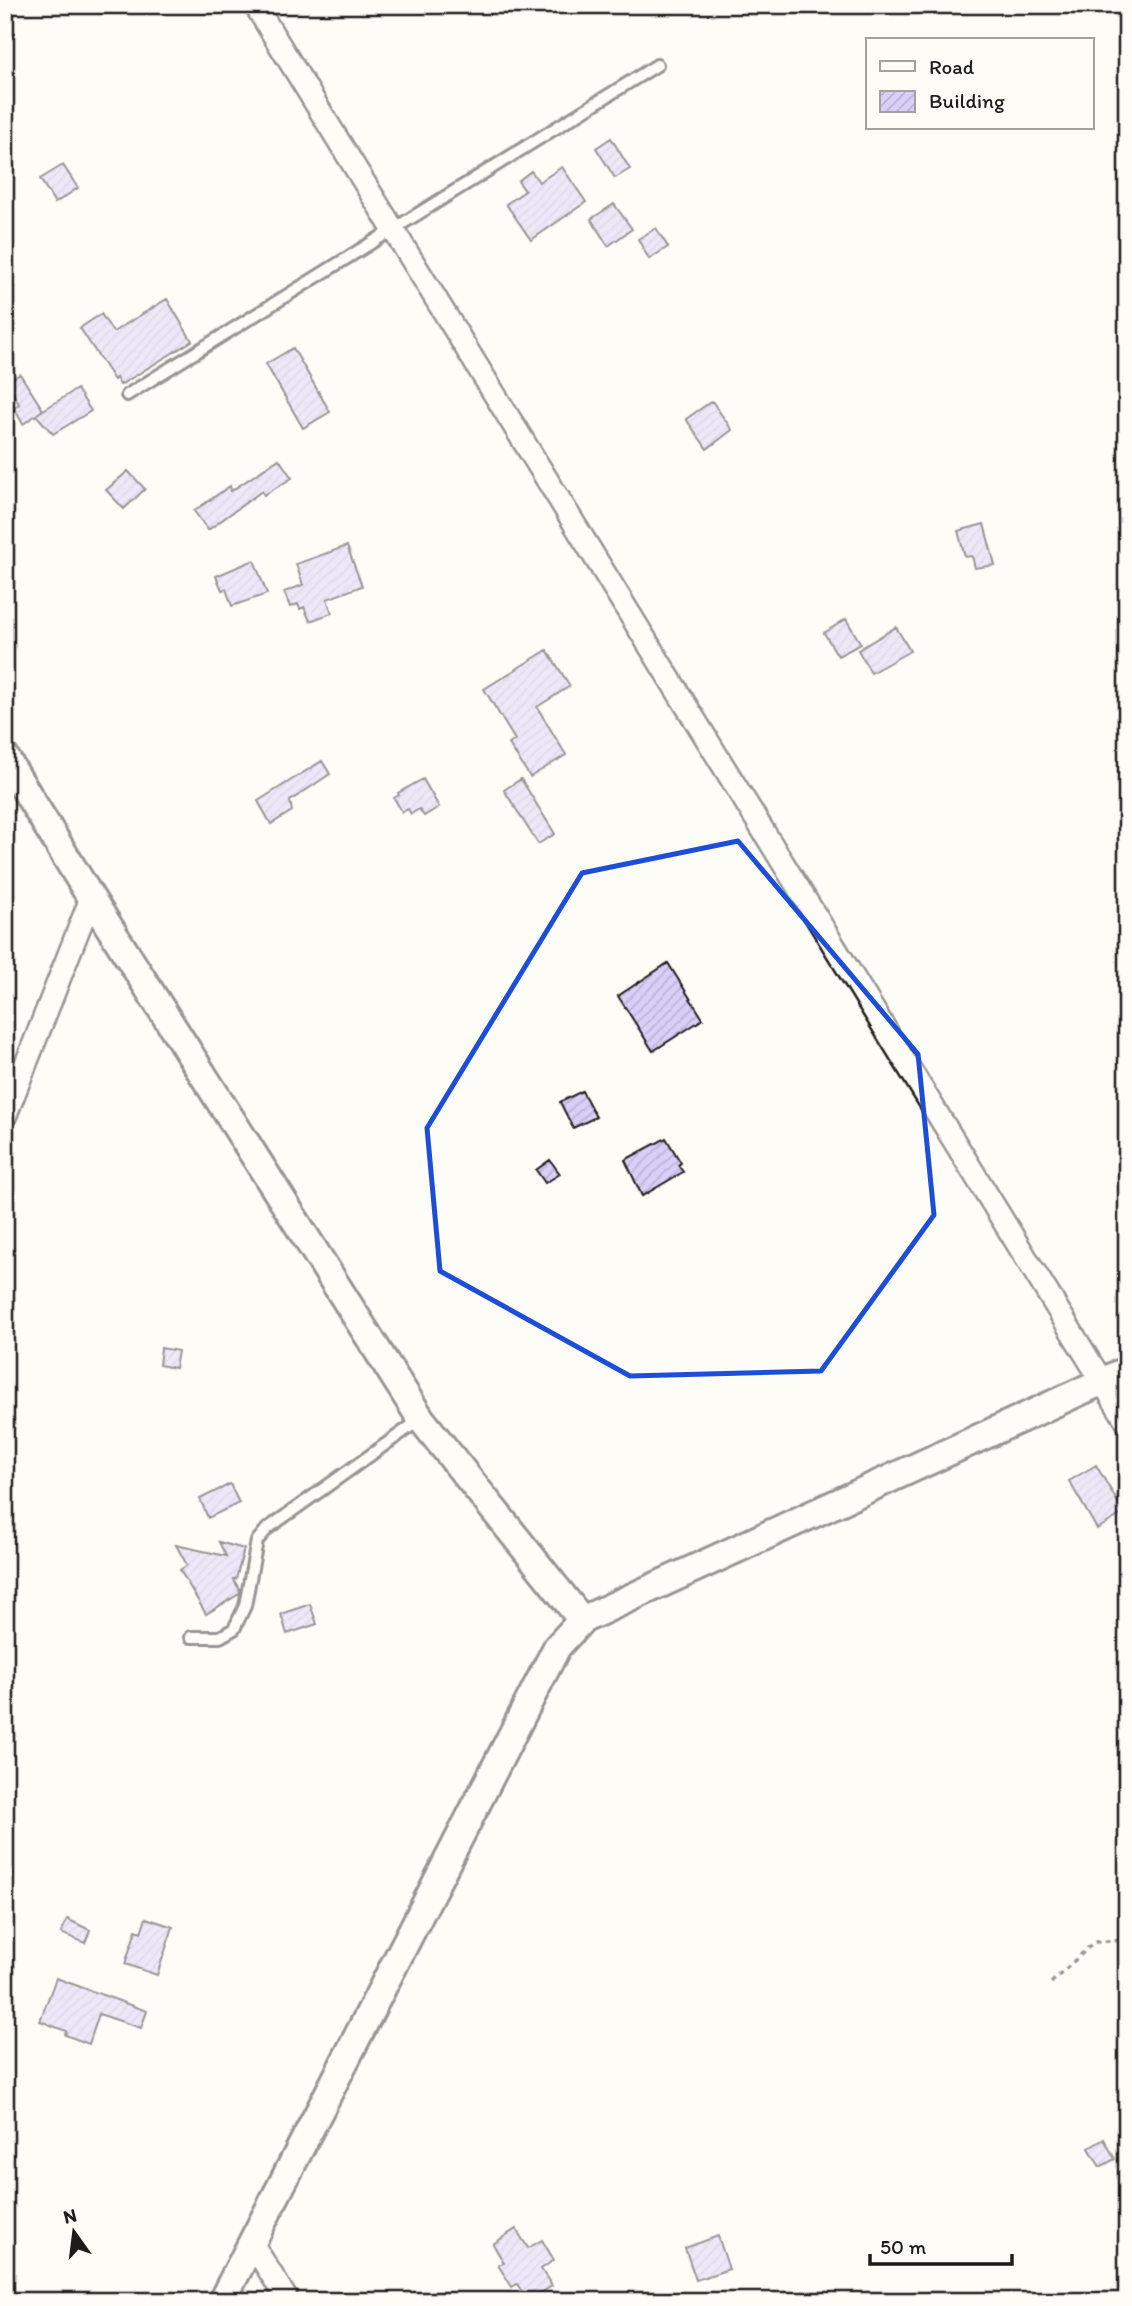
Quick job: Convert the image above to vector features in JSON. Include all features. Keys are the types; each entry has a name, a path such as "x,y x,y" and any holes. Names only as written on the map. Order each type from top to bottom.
{"street":[{"path":"256,5 1127,1422"},
{"path":"5,757 91,898 421,1419 582,1620"},
{"path":"5,1117 91,898"},
{"path":"222,2301 556,1647 582,1620 1127,1370"},
{"path":"252,2243 288,2301"}],"lane":[{"path":"127,395 657,65"},
{"path":"191,1637 220,1637 234,1629 245,1606 257,1541 267,1529 421,1419"}],"path":[{"path":"1051,1983 1094,1942 1127,1940"}],"highlighted area":[{"path":"738,841 918,1054 934,1215 821,1371 630,1376 440,1271 427,1128 582,873"}],"building":[{"path":"611,138 630,169 615,178 596,148"},
{"path":"63,165 78,188 55,203 40,179"},
{"path":"562,167 586,202 531,240 506,204 525,191 518,181 531,171 539,182"},
{"path":"614,204 632,229 608,246 591,219"},
{"path":"656,228 668,247 649,259 638,239"},
{"path":"167,299 192,341 120,385 80,328 101,314 113,332"},
{"path":"293,348 330,412 303,428 266,364"},
{"path":"20,374 43,410 37,414 77,389 91,411 53,434 36,415 23,424 14,408 19,404 7,382"},
{"path":"712,401 732,430 707,449 686,419"},
{"path":"279,459 292,478 264,495 262,491 208,530 194,511 230,486 231,491"},
{"path":"128,471 145,489 124,509 106,490"},
{"path":"984,524 995,565 975,568 972,556 965,557 958,531"},
{"path":"347,546 362,586 327,599 332,613 310,621 304,607 300,609 298,604 290,607 284,592 303,585 296,564"},
{"path":"254,560 267,594 232,606 226,589 222,590 216,576"},
{"path":"846,619 861,644 838,656 824,633"},
{"path":"896,627 910,651 871,673 858,650"},
{"path":"547,650 570,686 537,707 566,755 530,777 509,744 515,740 484,689"},
{"path":"322,761 330,774 290,801 292,811 271,824 258,801"},
{"path":"423,779 439,807 424,816 419,809 411,814 408,809 402,812 394,798"},
{"path":"521,779 555,834 538,844 504,790"},
{"path":"668,963 703,1019 653,1051 618,996"},
{"path":"582,1091 596,1117 573,1128 560,1102"},
{"path":"666,1138 681,1163 678,1165 683,1172 642,1196 625,1160"},
{"path":"550,1160 560,1174 545,1183 536,1170"},
{"path":"161,1348 178,1351 175,1368 159,1365"},
{"path":"1096,1465 1124,1513 1097,1529 1069,1481"},
{"path":"230,1484 239,1503 208,1518 200,1499"},
{"path":"219,1542 244,1549 236,1579 233,1579 240,1590 239,1594 206,1614 180,1570 187,1565 176,1545 226,1556"},
{"path":"310,1604 317,1624 287,1634 281,1614"},
{"path":"146,1918 173,1927 157,1975 125,1964 136,1930 141,1932"},
{"path":"67,1919 90,1930 85,1943 61,1933"},
{"path":"56,1978 147,2011 141,2028 99,2014 89,2044 40,2021"},
{"path":"1104,2139 1115,2159 1100,2167 1089,2148"},
{"path":"516,2229 528,2248 542,2240 554,2260 541,2269 552,2286 528,2301 517,2284 512,2287 498,2265 504,2263 493,2244"},
{"path":"718,2236 729,2269 696,2280 685,2248"}]}
